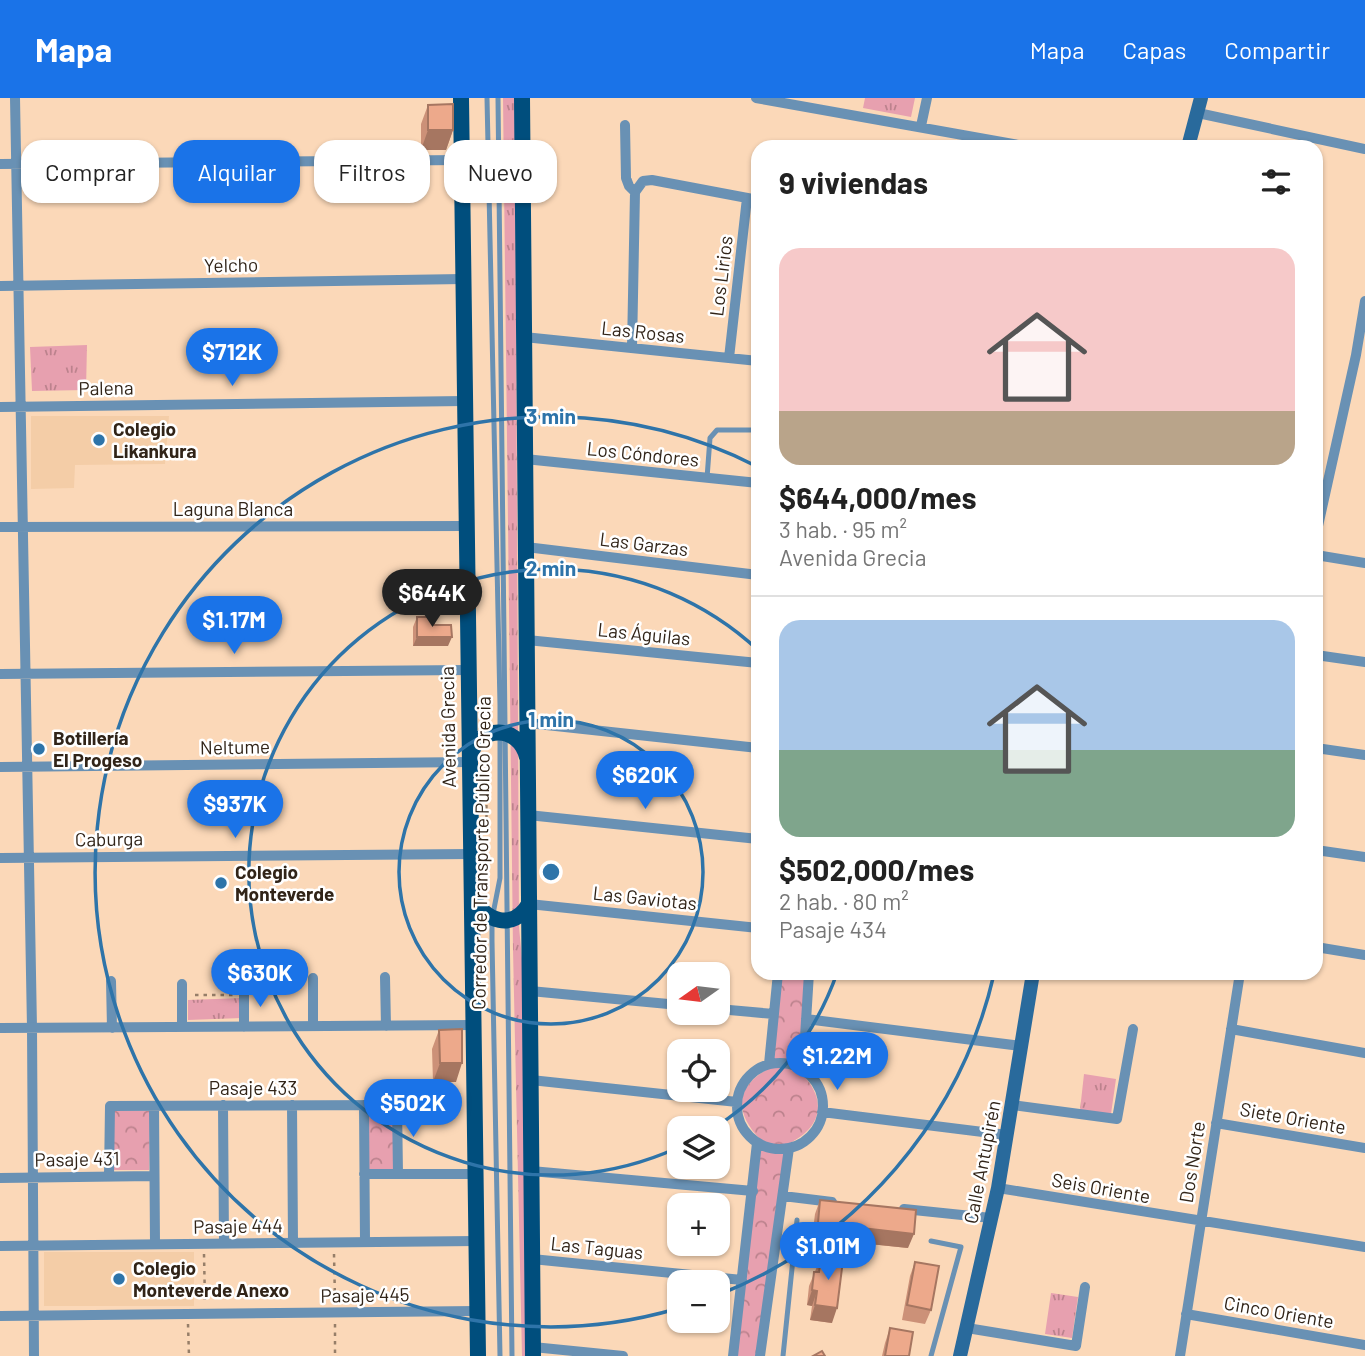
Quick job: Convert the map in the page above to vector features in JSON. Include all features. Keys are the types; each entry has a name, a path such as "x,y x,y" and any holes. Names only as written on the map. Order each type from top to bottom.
{"main road":[{"name":"Avenida Grecia","path":"461,98 461,140"},
{"path":"522,98 528,766"},
{"name":"Avenida Grecia","path":"462,203 478,1356"},
{"path":"470,762 471,751 477,741 486,734 503,732 517,738 528,757 533,1352"},
{"path":"472,895 482,912 500,920 520,915 529,904"}],"street":[{"path":"15,98 32,1028 34,1356"},
{"path":"756,98 994,140"},
{"path":"921,126 928,98"},
{"path":"1190,140 1199,105 1298,134 1365,149"},
{"path":"625,125 626,178 635,192"},
{"path":"1297,140 1298,134"},
{"path":"0,164 444,160"},
{"path":"632,348 635,192 643,181 652,180 751,199"},
{"name":"Los Lirios","path":"729,358 751,212"},
{"name":"Yelcho","path":"0,286 463,279"},
{"path":"1323,504 1356,355 1365,301"},
{"name":"Las Rosas","path":"524,337 751,360"},
{"name":"Palena","path":"0,407 464,401"},
{"name":"Los Cóndores","path":"525,459 751,482"},
{"name":"Laguna Blanca","path":"0,527 466,526"},
{"name":"Las Garzas","path":"526,547 751,574"},
{"path":"1323,556 1365,563"},
{"name":"Las Águilas","path":"527,640 751,662"},
{"path":"1323,656 1365,662"},
{"path":"0,674 468,670"},
{"path":"528,723 751,747"},
{"path":"1323,749 1365,755"},
{"name":"Neltume","path":"0,766 470,762"},
{"path":"528,815 751,838"},
{"path":"1323,851 1365,857"},
{"name":"Caburga","path":"0,858 471,854"},
{"name":"Las Gaviotas","path":"529,904 751,927"},
{"path":"1323,948 1365,955"},
{"path":"385,977 386,1026"},
{"path":"313,978 313,1026"},
{"path":"769,1064 777,980"},
{"path":"803,1069 809,980"},
{"name":"Calle Antupirén","path":"960,1356 998,1188 1031,980"},
{"name":"Dos Norte","path":"1180,1356 1239,980"},
{"path":"111,981 112,1028"},
{"path":"182,989 182,1027"},
{"path":"530,991 667,1004"},
{"path":"244,993 244,1027"},
{"path":"730,1010 774,1014"},
{"path":"806,1019 1021,1046"},
{"path":"0,1028 473,1025"},
{"path":"1012,1105 1116,1119 1133,1029"},
{"path":"1231,1029 1365,1053"},
{"path":"786,1063 803,1069 815,1081 822,1096 822,1112 817,1128 805,1141 789,1148 773,1149 757,1143 741,1125 737,1102 741,1085 753,1072 769,1064 786,1063"},
{"path":"531,1080 737,1102"},
{"name":"Pasaje 433","path":"109,1177 110,1106 397,1104 398,1174"},
{"path":"223,1105 224,1243"},
{"path":"292,1105 293,1243"},
{"path":"364,1105 365,1242"},
{"path":"154,1106 155,1244"},
{"path":"822,1112 1007,1135"},
{"name":"Siete Oriente","path":"1216,1123 1365,1148"},
{"path":"733,1356 757,1143"},
{"path":"760,1356 789,1148"},
{"path":"531,1171 753,1191"},
{"path":"364,1174 475,1174"},
{"name":"Pasaje 431","path":"0,1178 154,1176"},
{"name":"Seis Oriente","path":"998,1188 1365,1247"},
{"path":"783,1196 838,1202"},
{"path":"894,1208 991,1218"},
{"name":"Pasaje 444","path":"0,1246 476,1241"},
{"name":"Las Taguas","path":"532,1259 742,1280"},
{"path":"967,1328 1076,1346 1085,1287"},
{"name":"Pasaje 445","path":"0,1315 477,1311"},
{"name":"Cinco Oriente","path":"1186,1314 1365,1345"},
{"path":"533,1352 623,1356"}],"lane":[{"name":"Corredor de Transporte Público Grecia","path":"487,98 503,732 500,878 500,1356"},
{"name":"Corredor de Transporte Público Grecia","path":"498,98 503,732 500,920 512,1356"},
{"path":"708,478 710,438 713,433 717,430 751,430"},
{"path":"783,1356 797,1220"},
{"path":"931,1241 961,1247 931,1356"}],"path":[{"path":"182,989 244,993"},
{"path":"334,1242 335,1356"},
{"path":"204,1244 205,1314"},
{"path":"188,1314 188,1356"}],"shaded area":[{"name":"Colegio Likankura","path":"31,416 169,416 165,464 75,465 74,488 31,489"},
{"name":"Colegio Monteverde Anexo","path":"44,1252 194,1252 194,1306 44,1306"}],"green space":[{"path":"503,98 515,98 515,140 503,140"},
{"path":"865,98 915,98 911,117 863,108"},
{"path":"504,203 516,203 519,927 526,1001 529,1356 522,1356 513,950"},
{"path":"87,345 86,390 32,391 30,347"},
{"path":"779,980 808,980 801,1073 815,1093 817,1113 808,1130 788,1144 760,1356 736,1356 760,1139 746,1119 742,1100 750,1083 770,1068"},
{"path":"242,998 242,1018 188,1020 188,1000"},
{"path":"1084,1074 1116,1079 1111,1114 1080,1110"},
{"path":"368,1108 395,1108 395,1170 368,1170"},
{"path":"114,1111 150,1111 149,1170 113,1170"},
{"path":"1051,1293 1078,1297 1072,1338 1045,1334"}],"building":[{"path":"453,104 453,130 428,130 428,105"},
{"path":"417,617 434,617 434,625 451,625 452,637 417,637"},
{"path":"462,1029 462,1063 440,1063 439,1030"},
{"path":"820,1200 916,1210 914,1234 818,1223"},
{"path":"821,1257 843,1260 837,1308 815,1305 817,1291 812,1290 814,1272 819,1272"},
{"path":"915,1262 939,1266 931,1310 907,1305"},
{"path":"890,1328 913,1332 909,1356 885,1356"}],"place":[{"name":"Colegio Likankura","path":"99,440"},
{"name":"Botillería El Progeso","path":"39,749"},
{"name":"Colegio Monteverde","path":"221,883"},
{"name":"Colegio Monteverde Anexo","path":"119,1279"}]}
